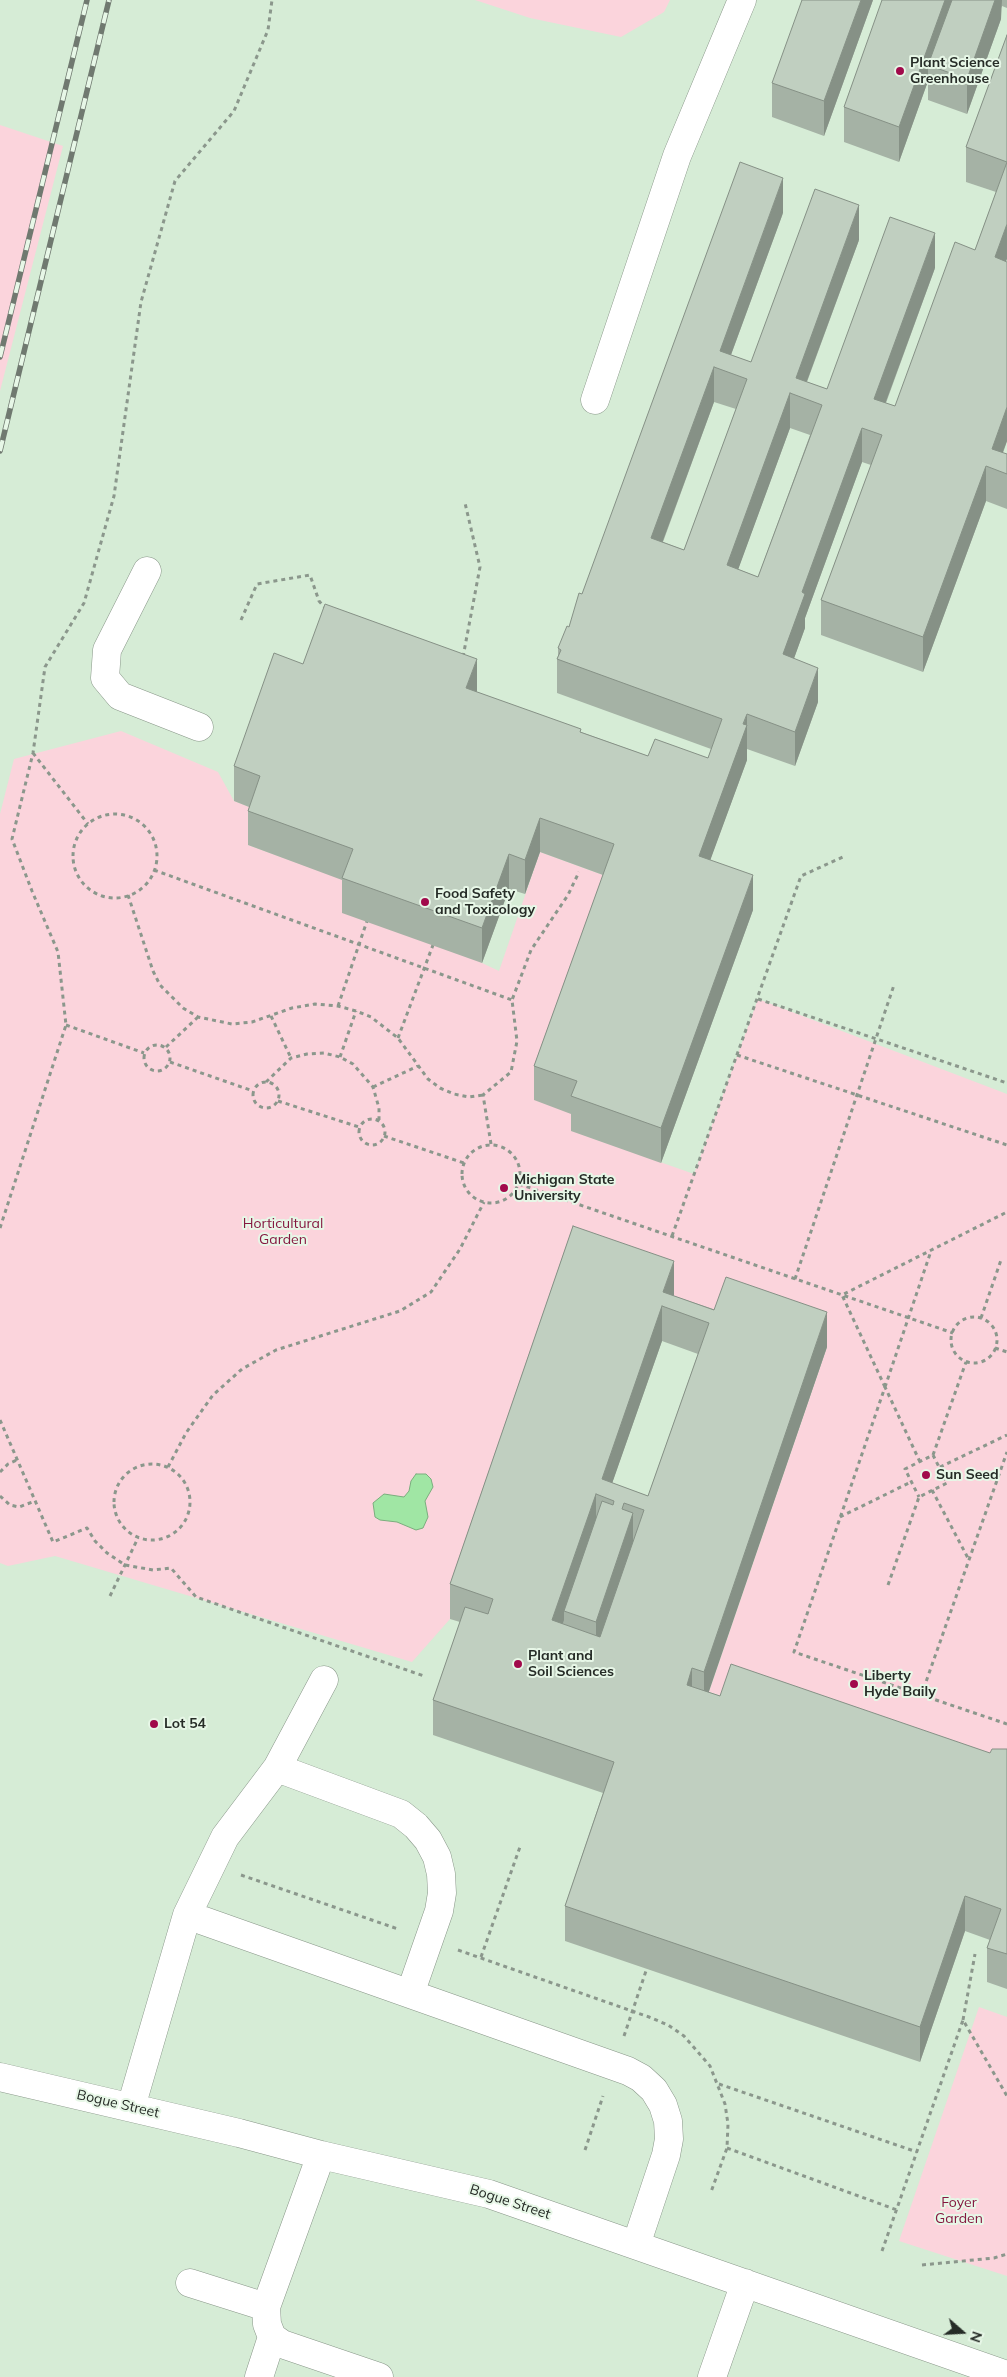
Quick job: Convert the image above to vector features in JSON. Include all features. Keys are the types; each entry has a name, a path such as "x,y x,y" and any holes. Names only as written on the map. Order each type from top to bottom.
{"street":[{"path":"595,400 677,156 742,0"},
{"path":"147,571 107,650 105,678 120,696 198,726"},
{"path":"131,2106 187,1915 225,1837 277,1768 324,1680"},
{"path":"277,1768 384,1806 401,1814 416,1826 428,1840 437,1857 441,1874 442,1893 439,1911 410,1994"},
{"path":"187,1915 628,2070 641,2078 654,2090 663,2105 668,2121 669,2139 666,2155 636,2245"},
{"name":"Bogue Street","path":"0,2077 131,2106 239,2132 321,2155 489,2194 1007,2375"},
{"path":"321,2155 266,2307 267,2324 277,2341 379,2377"},
{"path":"190,2283 266,2307"},
{"path":"712,2377 745,2283"},
{"path":"259,2377 277,2341"}],"path":[{"path":"462,664 480,567 465,503"},
{"path":"241,620 257,584 310,575 319,601 331,614"},
{"path":"33,753 88,824"},
{"path":"113,814 127,816 138,821 146,828 156,850 154,870 146,884 128,895 110,898 97,894 85,886 77,875 73,862 74,848 78,835 88,824 99,817 113,814"},
{"path":"672,1236 801,876 845,856"},
{"path":"154,870 512,1000"},
{"path":"128,895 153,970 160,984 183,1008 198,1017 232,1024 252,1022 300,1006 315,1004 338,1006 356,1011 371,1017 398,1038 428,1079 440,1088 454,1094 468,1096 483,1095 511,1072 517,1041 512,1000 531,950 568,895 579,872"},
{"path":"338,1006 367,921"},
{"path":"398,1038 433,945"},
{"path":"795,1279 894,986"},
{"path":"758,998 1007,1083"},
{"path":"340,1057 356,1011"},
{"path":"271,1016 291,1058"},
{"path":"165,1047 198,1017"},
{"path":"66,1026 144,1053"},
{"path":"155,1044 165,1047 170,1053 170,1062 163,1070 154,1071 146,1065 144,1053 148,1047 155,1044"},
{"path":"266,1082 272,1083 278,1089 278,1101 272,1107 263,1108 255,1103 253,1091 257,1085 266,1082 291,1058 307,1054 324,1054 340,1057 353,1064 374,1087 379,1108 379,1120 384,1127 384,1136 375,1145 366,1144 359,1136 359,1127 367,1119 379,1120"},
{"path":"737,1055 1007,1145"},
{"path":"170,1062 253,1091"},
{"path":"374,1087 418,1066"},
{"path":"483,1095 491,1144"},
{"path":"278,1101 359,1127"},
{"path":"384,1136 464,1164"},
{"path":"483,1145 501,1146 514,1155 520,1168 519,1184 512,1195 504,1200 484,1202 471,1194 465,1186 462,1176 464,1164 474,1150 483,1145"},
{"path":"519,1184 953,1333"},
{"path":"168,1467 186,1433 213,1395 242,1369 276,1350 400,1311 431,1292 460,1249 484,1202"},
{"path":"842,1295 1007,1212"},
{"path":"931,1251 794,1652 1007,1724"},
{"path":"981,1318 1001,1260"},
{"path":"842,1295 920,1462"},
{"path":"974,1316 981,1318 990,1321 998,1337 991,1358 976,1365 958,1359 950,1340 956,1323 974,1316"},
{"path":"995,1348 1007,1352"},
{"path":"919,1497 906,1469 933,1455 966,1362"},
{"path":"0,1420 53,1542 87,1528 95,1541 107,1553 125,1565 153,1570 171,1568 196,1597 424,1676"},
{"path":"940,1467 1007,1435"},
{"path":"921,1696 1007,1452"},
{"path":"888,1585 919,1497 947,1483 933,1455"},
{"path":"0,1472 8,1464 17,1460"},
{"path":"151,1464 168,1467 180,1475 189,1490 191,1501 187,1518 180,1529 165,1538 152,1540 138,1538 126,1531 118,1520 114,1507 116,1490 125,1475 137,1467 151,1464"},
{"path":"840,1517 912,1482"},
{"path":"932,1490 969,1560"},
{"path":"0,1496 10,1505 19,1507 35,1501"},
{"path":"110,1596 138,1538"},
{"path":"481,1958 521,1844"},
{"path":"212,1865 668,2025 684,2036 698,2050 719,2084 725,2104 728,2124 727,2148 711,2192"},
{"path":"882,2251 963,2020 976,1954"},
{"path":"963,2020 1007,2096"},
{"path":"719,2084 917,2152"},
{"path":"727,2148 897,2210"},
{"path":"922,2265 994,2258 1007,2254"}],"shaded area":[{"name":"Michigan State University","path":"0,0 1007,0 1007,2377 0,2377"},
{"path":"416,1474 426,1474 431,1479 433,1487 425,1501 428,1517 423,1528 416,1530 397,1522 380,1520 375,1517 373,1503 384,1494 404,1497 409,1491 411,1481"}],"green space":[{"path":"475,0 670,0 664,12 621,37 530,18"},
{"path":"0,125 63,146 0,391"},
{"name":"Horticultural Garden","path":"121,731 218,772 234,801 260,811 248,845 353,883 482,963 499,971 540,852 614,879 577,1116 572,1131 694,1174 758,999 1007,1094 1007,1783 709,1692 827,1347 714,1345 573,1261 450,1619 412,1662 55,1556 8,1566 0,1563 0,814 14,759"},
{"name":"Foyer Garden","path":"979,2007 1007,2017 1007,2276 899,2241"}],"building":[{"path":"802,0 861,0 824,101 772,83"},
{"name":"Plant Science Greenhouse","path":"882,0 945,0 899,127 844,107"},
{"path":"952,0 995,0 967,79 928,65"},
{"path":"1007,35 1007,162 966,147"},
{"path":"740,162 783,178 720,351 751,362 815,189 859,205 796,378 827,389 890,217 935,233 874,399 895,406 955,242 975,250 1007,162 1007,224 995,257 1007,262 1007,407 992,449 1007,454 1007,474 986,466 923,637 821,600 882,435 862,428 802,592 805,594 783,654 818,668 795,732 747,714 743,724 747,725 699,856 753,875 661,1128 571,1096 577,1081 534,1066 614,844 540,818 525,860 509,854 482,928 342,878 353,849 248,811 260,776 234,766 274,653 303,664 325,604 477,659 466,688 581,729 580,732 648,756 655,739 708,758 722,719 557,659 561,650 558,648 567,626 569,627 579,593 582,594","holes":["714,367 747,379 684,550 651,538","790,393 822,405 758,577 727,565"]},
{"name":"Plant and Soil Sciences","path":"573,1226 674,1261 663,1292 714,1310 726,1277 827,1312 704,1672 692,1668 687,1685 720,1696 731,1664 990,1753 992,1749 1007,1749 1007,1954 987,1948 1001,1909 965,1896 920,2027 565,1906 614,1762 433,1700 465,1607 488,1614 493,1599 450,1584","holes":["662,1306 709,1323 648,1496 602,1479","596,1494 614,1501 613,1505 602,1501 564,1611 596,1622 633,1513 622,1509 624,1503 644,1510 600,1637 552,1620"]}],"railway":[{"path":"0,357 87,0"},
{"path":"0,451 109,0"}],"place":[{"name":"Plant Science Greenhouse","path":"900,71"},
{"name":"Food Safety and Toxicology","path":"425,902"},
{"name":"Michigan State University","path":"504,1188"},
{"name":"Sun Seed","path":"926,1475"},
{"name":"Plant and Soil Sciences","path":"518,1664"},
{"name":"Liberty Hyde Baily","path":"854,1684"},
{"name":"Lot 54","path":"154,1724"}]}
